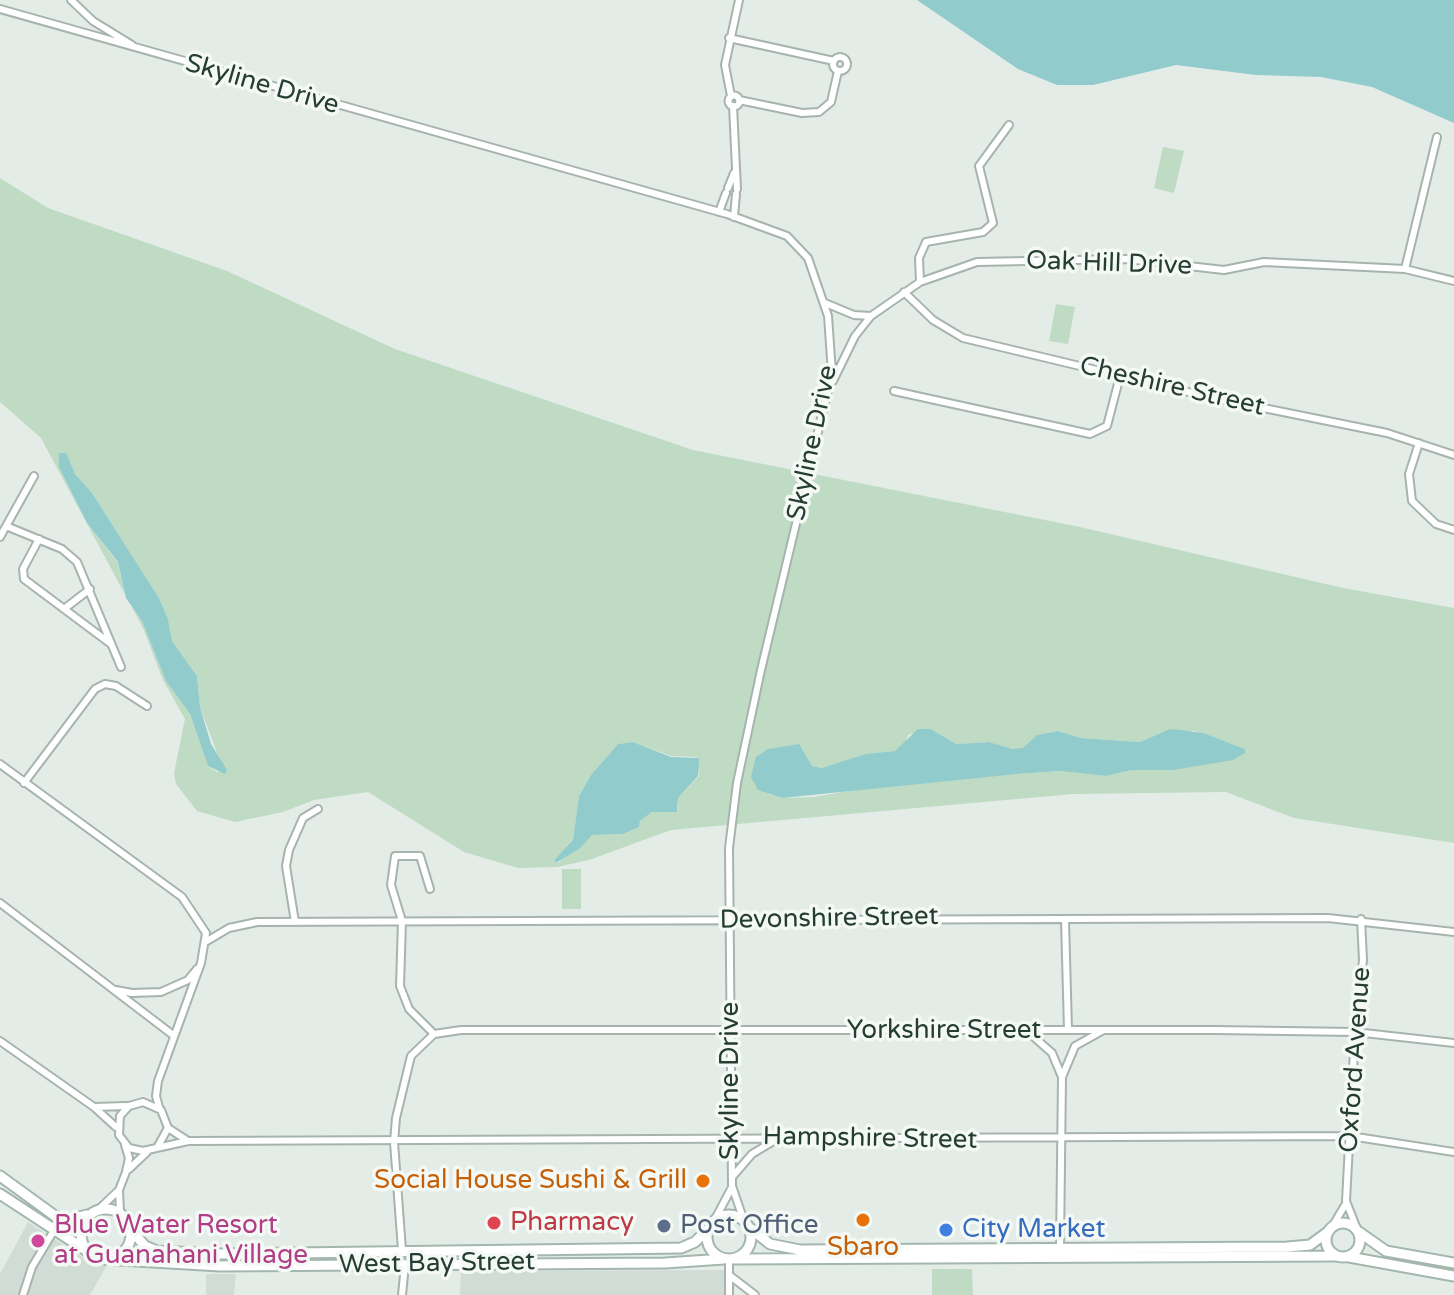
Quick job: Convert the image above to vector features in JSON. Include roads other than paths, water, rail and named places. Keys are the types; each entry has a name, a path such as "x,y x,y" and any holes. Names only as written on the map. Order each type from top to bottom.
{"main road":[{"path":"0,1176 61,1218 75,1219 95,1211 120,1213 131,1230 124,1252 102,1259 53,1232 0,1194"},
{"path":"87,1251 80,1234 83,1222 95,1211"},
{"path":"747,1224 749,1249 729,1259 709,1247 711,1224 729,1215 747,1224 770,1244 800,1250 1287,1247 1310,1245 1330,1229 1345,1223 1386,1251 1454,1263"},
{"name":"West Bay Street","path":"131,1230 145,1246 178,1254 681,1248 695,1242 711,1224"},
{"path":"1330,1229 1327,1245 1336,1256 1454,1276"},
{"path":"1349,1257 1359,1248 1358,1230"},
{"name":"West Bay Street","path":"102,1259 220,1266 665,1263 729,1259 1336,1256"}],"street":[{"path":"71,0 103,27 150,54"},
{"path":"733,106 728,102 731,96 725,65 739,0"},
{"name":"Skyline Drive","path":"0,9 150,54 719,212 778,231 801,249 816,274 825,303 832,351 829,390 737,783 729,848 732,1186 747,1224"},
{"path":"729,38 834,61 841,57 846,62 845,69 838,71"},
{"path":"731,96 802,113 819,112 831,102 838,71 834,61"},
{"path":"734,217 733,106 739,100"},
{"path":"920,282 919,258 926,242 983,232 993,223 979,166 1009,125"},
{"path":"1405,269 1437,137"},
{"path":"719,212 734,173"},
{"name":"Oak Hill Drive","path":"829,390 855,336 871,316 920,282 977,262 1127,259 1224,270 1264,262 1405,269 1454,281"},
{"name":"Cheshire Street","path":"904,292 933,320 963,338 1419,443 1454,455"},
{"path":"825,303 854,315 871,316"},
{"path":"894,391 1090,434 1107,426 1120,376"},
{"path":"1419,443 1409,474 1412,501 1436,524 1454,530"},
{"path":"0,537 34,476"},
{"path":"6,526 70,555 90,589 121,667"},
{"path":"39,539 22,574 29,584 112,645"},
{"path":"64,609 90,589"},
{"path":"24,783 95,689 105,684 116,686 147,706"},
{"path":"0,764 182,897 201,923 207,941 173,1035 156,1096 168,1128 188,1141"},
{"path":"295,922 286,866 289,850 303,818 318,809"},
{"path":"402,1250 394,1142 400,1095 411,1056 434,1034 419,1021 404,997 399,974 402,921 392,893 395,856 404,853 420,856 430,889"},
{"path":"0,903 173,1035"},
{"name":"Devonshire Street","path":"207,941 242,924 295,922 956,917 1065,920 1361,919 1454,932"},
{"name":"Oxford Avenue","path":"1358,1230 1346,1201 1355,1032 1363,960 1361,919"},
{"path":"1065,920 1068,1030"},
{"path":"114,989 132,993 161,992 188,980 201,963"},
{"path":"1060,1247 1062,1077 1075,1046 1105,1029"},
{"name":"Yorkshire Street","path":"434,1034 461,1030 1105,1029 1355,1032 1454,1043"},
{"path":"1026,1030 1052,1053 1062,1077"},
{"path":"0,1041 94,1107 116,1127 129,1158 119,1190 120,1213"},
{"path":"119,1135 120,1116 150,1093 158,1081"},
{"path":"94,1107 150,1104 161,1110"},
{"path":"126,1172 154,1148 168,1128"},
{"name":"Hampshire Street","path":"154,1148 188,1141 394,1142 731,1136 775,1140 1061,1140 1350,1136 1454,1152"},
{"path":"732,1177 752,1154 775,1140"},
{"path":"125,1145 135,1150 154,1148"},
{"name":"Skyline Drive","path":"711,1224 732,1186"},
{"path":"95,1211 119,1190"},
{"name":"Oxford Avenue","path":"1330,1229 1346,1201"},
{"path":"23,1295 32,1267 53,1232"},
{"path":"729,1259 729,1295"},
{"path":"402,1295 405,1265"},
{"path":"729,1275 755,1295"}],"water":[{"path":"917,0 1454,0 1454,123 1372,87 1321,77 1256,75 1176,65 1093,85 1057,85 1018,69"},
{"path":"59,453 66,453 75,474 92,493 159,598 168,619 172,641 197,676 200,707 211,744 227,770 225,774 208,766 190,714 166,681 142,621 126,598 118,562 87,523 59,467"},
{"path":"918,729 931,729 956,744 989,742 1013,749 1023,748 1037,735 1058,731 1081,738 1140,742 1170,729 1203,733 1245,749 1245,753 1233,760 1173,770 1132,770 1106,776 1060,771 1017,774 782,798 758,790 751,777 756,757 768,749 799,744 812,766 822,768 865,754 895,751"},
{"path":"633,742 671,757 699,758 698,776 678,798 677,812 652,812 640,821 639,827 623,834 592,835 579,849 556,863 555,859 573,840 579,796 591,775 618,744"}],"place":[{"name":"Social House Sushi & Grill","path":"703,1181"},
{"name":"Sbaro","path":"863,1220"},
{"name":"Pharmacy","path":"494,1223"},
{"name":"Post Office","path":"664,1226"},
{"name":"City Market","path":"946,1230"},
{"name":"Blue Water Resort at Guanahani Village","path":"38,1241"}]}
